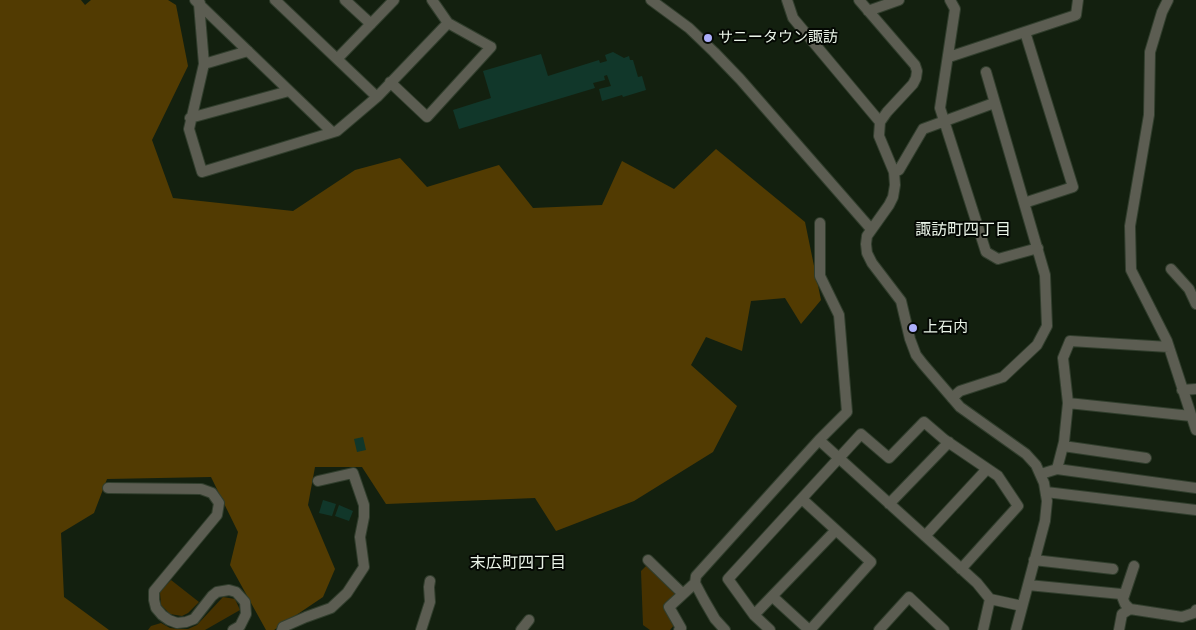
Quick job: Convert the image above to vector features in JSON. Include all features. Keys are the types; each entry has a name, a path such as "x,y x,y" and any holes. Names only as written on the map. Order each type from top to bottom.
{"street":[{"path":"276,0 376,97"},
{"path":"346,0 371,24"},
{"path":"337,59 394,0"},
{"path":"390,82 428,117 491,47 448,23 432,0"},
{"path":"651,0 689,28 714,52 871,229"},
{"path":"788,0 793,18 880,122"},
{"path":"858,0 915,65 917,71 913,84 886,112 880,122 879,136 894,172 895,185 893,197 884,214 867,236 867,253 872,263 901,301 916,355 952,398 973,417 1026,454 1041,474 1046,492 1045,521 1016,630"},
{"path":"868,11 899,0"},
{"path":"950,0 955,9 940,108 986,252 998,259 1038,248"},
{"path":"949,57 1076,15 1078,0"},
{"path":"1168,0 1162,12 1150,52 1149,115 1130,226 1131,270 1169,346 1196,430"},
{"path":"199,1 204,64 189,129 202,172 337,131 376,97 448,23"},
{"path":"199,1 332,132"},
{"path":"1024,203 1073,187 1025,32"},
{"path":"204,64 248,51"},
{"path":"952,398 960,391 1003,376 1037,345 1047,326 1045,275 986,72"},
{"path":"190,118 289,91"},
{"path":"894,172 899,170 923,128 994,103"},
{"path":"725,630 715,619 695,583 696,576 819,440 847,412 839,315 820,276 820,223"},
{"path":"1171,269 1189,289 1196,304"},
{"path":"1057,469 1063,446 1068,403 1063,358 1070,340 1169,346"},
{"path":"1182,390 1196,389"},
{"path":"1068,403 1191,416"},
{"path":"770,630 754,615 728,579 861,434 889,458 924,422 998,476 1018,506 961,569"},
{"path":"819,440 961,569 990,599 1022,606"},
{"path":"890,504 949,442"},
{"path":"1063,446 1146,458"},
{"path":"924,536 987,469"},
{"path":"1041,474 1057,469 1196,488"},
{"path":"282,630 284,627 306,617 331,608 347,592 364,567 360,537 364,505 353,473 318,481"},
{"path":"108,488 201,489 207,490 216,498 219,503 217,515 154,591 154,600 156,608 162,615 177,623 194,619 217,592 230,590 236,592 245,602 246,614 240,626 233,630"},
{"path":"1046,492 1196,510"},
{"path":"773,597 809,630 871,562 802,499"},
{"path":"754,615 836,530"},
{"path":"648,560 683,594"},
{"path":"1034,560 1113,569"},
{"path":"1123,599 1134,566"},
{"path":"421,630 430,602 428,587 430,582"},
{"path":"680,629 670,607 695,583"},
{"path":"1028,585 1121,594 1130,609"},
{"path":"879,630 909,597 944,630"},
{"path":"982,630 990,599"},
{"path":"1119,630 1122,614 1130,609 1182,617 1195,613"},
{"path":"521,630 529,620"}],"shaded area":[{"path":"0,0 81,0 85,5 91,0 168,0 176,5 188,66 152,140 173,198 293,211 355,170 400,158 427,187 499,165 533,208 602,205 622,161 674,189 716,149 805,222 821,300 801,324 785,298 751,301 742,351 706,337 691,365 737,406 713,452 634,501 556,531 535,498 386,504 362,467 315,467 308,505 335,569 323,597 274,630 266,630 230,565 238,532 211,477 107,479 94,513 61,533 64,597 109,630 0,630"},
{"path":"647,565 677,593 666,606 675,624 670,630 650,630 643,625 641,571"},
{"path":"171,580 199,602 182,616 170,614 161,605 160,592"},
{"path":"223,597 235,599 240,610 205,630 148,630 151,626 161,623 170,628 188,629 197,625"}],"building":[{"path":"613,52 624,58 629,56 630,60 633,60 638,77 642,76 646,90 602,101 599,89 611,86 607,75 604,76 605,80 593,83 595,88 459,129 453,110 491,98 483,71 541,54 548,76 599,60 600,63 607,61 605,55"},
{"path":"363,437 366,450 357,452 354,439"},
{"path":"323,500 336,504 332,516 319,513"},
{"path":"339,505 353,511 349,521 335,516"}],"place":[{"name":"サニータウン諏訪","path":"708,38"},
{"name":"上石内","path":"913,328"}],"district":[{"name":"諏訪町四丁目","path":"963,231"},
{"name":"末広町四丁目","path":"518,564"}]}
